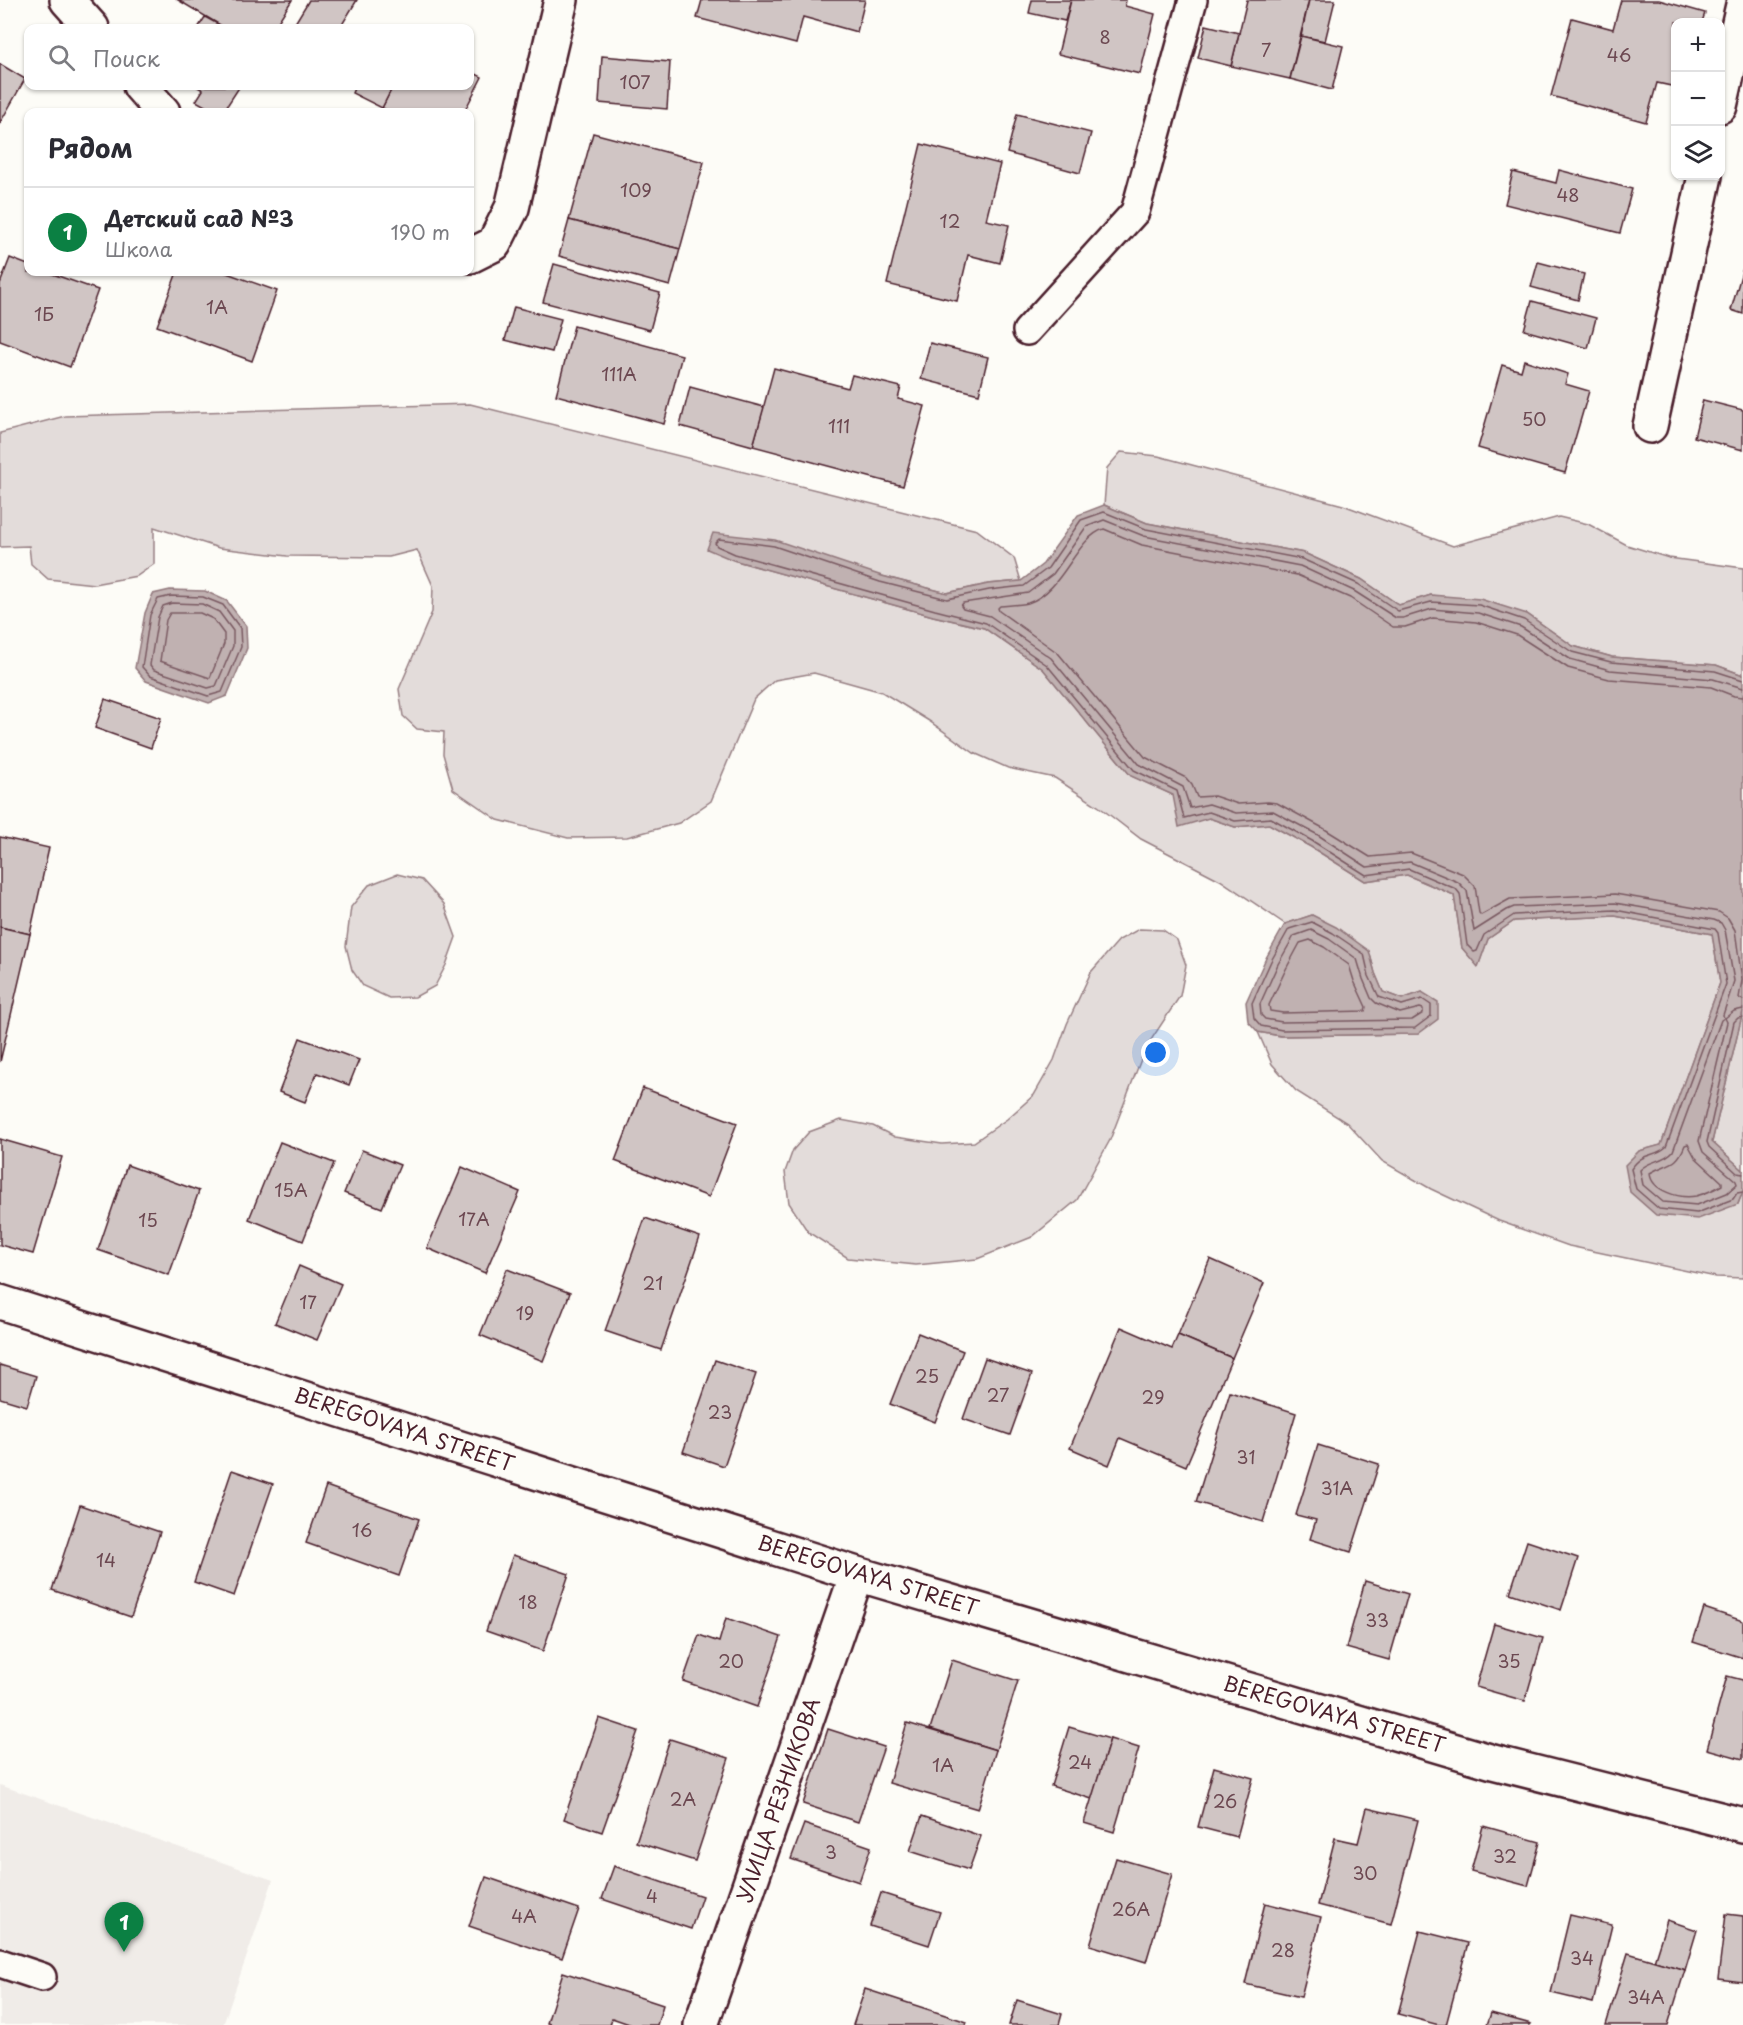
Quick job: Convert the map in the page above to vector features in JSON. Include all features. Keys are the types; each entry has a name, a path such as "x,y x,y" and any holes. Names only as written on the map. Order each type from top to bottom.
{"street":[{"path":"67,0 88,24"},
{"path":"474,254 494,244 512,208 561,0"},
{"path":"1725,84 1743,5"},
{"path":"144,90 159,108"},
{"path":"1650,426 1704,180"},
{"name":"BEREGOVAYA STREET","path":"0,1302 857,1574 1492,1762 1743,1825"},
{"name":"УЛИЦА РЕЗНИКОВА","path":"701,2025 857,1574"}],"lane":[{"path":"1027,331 1135,212 1193,0"},
{"path":"0,1963 42,1977"}],"shaded area":[{"path":"470,404 977,530 1014,558 1021,581 988,584 947,593 882,576 733,560 984,628 1043,669 1131,776 1173,795 1209,818 1235,827 1269,824 1365,881 1407,875 1454,895 1462,948 1478,966 1488,939 1514,921 1615,916 1712,934 1720,983 1661,1145 1640,1151 1738,1204 1743,1191 1743,1278 1716,1277 1569,1246 1499,1221 1431,1189 1382,1161 1347,1123 1296,1091 1272,1064 1258,1032 1281,1036 1418,1034 1422,992 1402,999 1383,992 1369,951 1312,915 1285,924 1220,880 1141,839 1098,806 1055,778 1008,768 974,753 929,721 882,692 814,673 775,680 754,699 711,801 679,823 627,837 568,838 498,820 453,789 443,754 444,732 417,729 403,716 399,689 432,612 433,586 417,550 389,557 287,556 219,548 154,527 154,564 137,576 94,584 48,579 31,564 29,546 0,547 0,433 65,416"},
{"path":"1121,452 1158,456 1343,505 1453,546 1559,517 1588,524 1627,545 1669,558 1743,568 1743,675 1716,665 1612,657 1573,646 1527,614 1431,595 1399,605 1361,579 1304,553 1147,523 1104,505 1107,468"},
{"path":"397,874 422,880 444,904 456,937 446,965 435,986 415,997 389,998 363,986 352,970 346,946 351,907 369,885"},
{"path":"1139,929 1163,930 1177,940 1186,965 1180,996 1145,1049 1110,1140 1077,1200 1032,1237 977,1259 916,1265 848,1258 808,1232 789,1203 785,1172 793,1150 809,1132 841,1120 873,1126 895,1137 942,1144 974,1142 1007,1119 1034,1095 1054,1060 1067,1024 1091,972 1119,940"},
{"path":"1743,1011 1743,1170 1712,1142"},
{"path":"0,1785 273,1880 223,2025 0,2025"}],"water":[{"path":"1104,505 1147,523 1304,553 1361,579 1399,605 1431,595 1480,599 1527,614 1573,646 1612,657 1716,665 1743,675 1743,1011 1712,1142 1743,1170 1743,1191 1738,1204 1698,1219 1656,1215 1630,1192 1625,1165 1639,1151 1661,1145 1720,983 1712,934 1615,916 1514,921 1488,939 1478,967 1462,948 1454,895 1407,875 1365,881 1269,824 1235,827 1209,818 1179,827 1173,795 1131,776 1043,669 984,628 733,560 707,549 713,533 775,540 882,576 947,593 988,584 1021,581 1043,564 1078,515"},
{"path":"170,590 205,591 227,601 246,626 247,648 227,696 209,703 146,681 135,668 145,613 153,594"},
{"path":"1312,915 1336,927 1369,951 1383,992 1402,999 1422,992 1438,1002 1438,1019 1418,1034 1281,1036 1258,1032 1248,1021 1246,1002 1266,958 1285,924"}],"building":[{"path":"178,0 292,0 277,24 218,24"},
{"path":"309,0 357,0 342,24 294,24"},
{"path":"702,0 865,0 857,32 803,17 796,44 697,18"},
{"path":"1032,0 1071,0 1065,21 1029,13"},
{"path":"1071,0 1126,0 1125,6 1155,14 1140,74 1058,54"},
{"path":"1247,0 1309,0 1290,79 1231,66"},
{"path":"1309,0 1335,0 1325,41 1301,36"},
{"path":"1621,0 1659,0 1705,13 1703,18 1671,18 1671,86 1657,83 1646,122 1551,96 1572,18 1613,29"},
{"path":"205,17 218,24 201,24"},
{"path":"1206,25 1239,33 1231,66 1198,58"},
{"path":"1301,36 1343,46 1332,90 1290,79"},
{"path":"602,56 670,62 667,109 599,103"},
{"path":"0,64 24,78 24,81 0,123"},
{"path":"474,73 482,77 466,108 382,108 391,90 474,90"},
{"path":"203,90 237,90 226,108 209,108 196,101"},
{"path":"353,90 391,90 382,108 352,93"},
{"path":"1017,114 1091,133 1080,173 1007,153"},
{"path":"593,133 704,162 680,249 569,220"},
{"path":"921,144 1000,164 986,220 1009,225 1000,263 968,255 957,301 887,284"},
{"path":"1559,170 1632,189 1620,233 1505,204 1513,172 1556,183"},
{"path":"569,220 680,249 670,286 559,256"},
{"path":"10,258 24,263 24,276 58,276 98,290 70,367 0,341 0,284"},
{"path":"1538,262 1584,274 1578,300 1531,287"},
{"path":"554,264 660,293 650,330 543,302"},
{"path":"1743,268 1743,314 1731,310"},
{"path":"176,276 235,276 277,291 252,361 157,326"},
{"path":"1532,301 1596,318 1588,348 1524,330"},
{"path":"514,307 561,319 552,352 505,340"},
{"path":"574,326 682,355 664,424 556,395"},
{"path":"930,343 988,357 979,394 921,379"},
{"path":"1524,360 1568,374 1565,384 1589,391 1565,473 1478,448 1502,365 1521,371"},
{"path":"774,368 848,388 852,375 901,387 898,399 925,406 903,486 753,446"},
{"path":"690,387 764,407 753,446 680,426"},
{"path":"1703,400 1743,410 1743,450 1694,437"},
{"path":"105,699 161,718 151,748 95,728"},
{"path":"0,837 49,848 30,934 0,927"},
{"path":"0,927 30,934 0,1062"},
{"path":"300,1038 359,1060 349,1085 317,1073 305,1102 279,1092"},
{"path":"643,1088 737,1123 709,1197 615,1161"},
{"path":"0,1139 62,1157 33,1254 0,1245"},
{"path":"280,1142 334,1163 303,1241 249,1219"},
{"path":"362,1150 400,1165 382,1208 344,1193"},
{"path":"127,1165 199,1191 169,1275 98,1250"},
{"path":"462,1167 520,1192 485,1273 427,1248"},
{"path":"645,1218 700,1237 661,1350 605,1331"},
{"path":"1210,1259 1264,1283 1232,1358 1178,1335"},
{"path":"299,1266 341,1284 317,1340 275,1323"},
{"path":"507,1269 570,1293 543,1361 480,1335"},
{"path":"1121,1327 1172,1349 1178,1335 1232,1358 1186,1466 1120,1438 1109,1465 1070,1448"},
{"path":"918,1333 963,1351 935,1422 890,1404"},
{"path":"985,1358 1032,1374 1010,1435 963,1419"},
{"path":"715,1360 756,1374 724,1466 683,1452"},
{"path":"0,1365 36,1376 27,1406 0,1398"},
{"path":"1230,1392 1296,1413 1263,1522 1196,1502"},
{"path":"1318,1445 1379,1464 1351,1552 1310,1539 1316,1520 1296,1515"},
{"path":"232,1470 273,1484 234,1596 194,1582"},
{"path":"326,1486 419,1519 399,1576 306,1543"},
{"path":"80,1505 160,1532 131,1617 52,1590"},
{"path":"1527,1541 1578,1558 1561,1610 1510,1593"},
{"path":"513,1555 569,1574 543,1651 486,1631"},
{"path":"1365,1581 1408,1594 1389,1660 1346,1648"},
{"path":"1704,1608 1743,1621 1743,1658 1693,1642"},
{"path":"726,1618 781,1637 757,1707 683,1681 699,1635 719,1642"},
{"path":"1494,1624 1543,1638 1525,1701 1476,1687"},
{"path":"952,1660 1018,1681 996,1750 930,1729"},
{"path":"1727,1676 1743,1680 1743,1759 1707,1749"},
{"path":"599,1718 638,1731 602,1832 564,1819"},
{"path":"907,1723 996,1750 978,1809 889,1783"},
{"path":"1069,1727 1110,1739 1092,1799 1051,1786"},
{"path":"828,1729 884,1747 858,1822 803,1804"},
{"path":"670,1739 729,1758 695,1861 636,1842"},
{"path":"1110,1739 1139,1748 1114,1832 1084,1823"},
{"path":"1214,1767 1253,1778 1237,1837 1198,1827"},
{"path":"1367,1808 1418,1820 1391,1924 1318,1905 1335,1838 1358,1843"},
{"path":"922,1816 981,1836 969,1870 910,1851"},
{"path":"804,1824 871,1847 859,1882 791,1859"},
{"path":"1483,1826 1540,1842 1528,1886 1471,1871"},
{"path":"1116,1858 1172,1874 1146,1962 1090,1945"},
{"path":"614,1866 702,1896 691,1929 602,1899"},
{"path":"486,1877 579,1909 562,1958 469,1926"},
{"path":"881,1893 940,1912 929,1945 870,1926"},
{"path":"1265,1903 1321,1917 1301,1997 1245,1984"},
{"path":"1726,1914 1743,1916 1743,1982 1718,1979"},
{"path":"1570,1915 1612,1925 1593,2003 1551,1993"},
{"path":"1667,1920 1697,1930 1685,1970 1654,1961"},
{"path":"1420,1931 1468,1943 1446,2025 1398,2014"},
{"path":"1628,1953 1685,1970 1668,2025 1606,2025"},
{"path":"563,1972 663,2005 657,2025 632,2025 612,2018 610,2025 553,2025 547,2023"},
{"path":"865,1989 967,2022 966,2025 853,2025"},
{"path":"1017,2000 1062,2014 1059,2025 1009,2025"},
{"path":"1491,2013 1531,2024 1487,2025"}],"place":[{"name":"Детский сад №3","path":"124,1952"}]}
